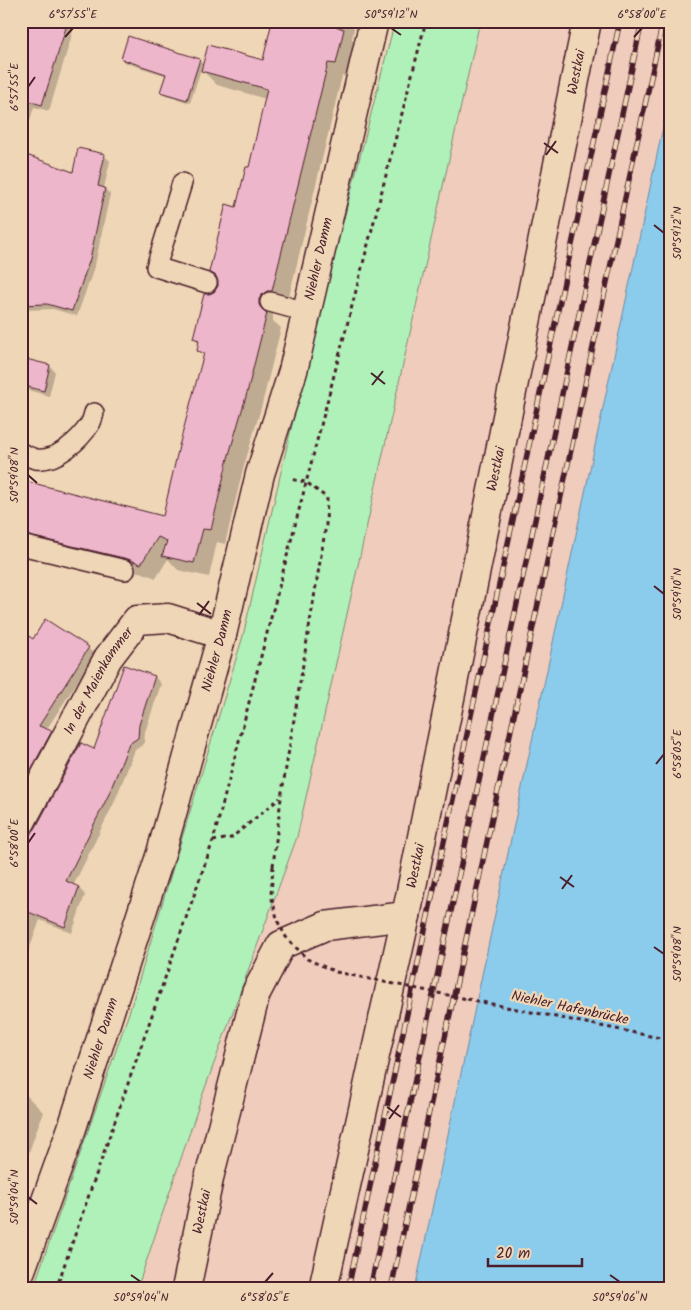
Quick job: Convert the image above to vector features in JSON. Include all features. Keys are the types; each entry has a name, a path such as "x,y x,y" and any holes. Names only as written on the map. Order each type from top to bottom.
{"street":[{"name":"Niehler Damm","path":"21,1270 72,1128 158,862 222,635 260,474 293,371 374,21"},
{"name":"Westkai","path":"323,1289 406,916 587,21"},
{"name":"In der Maienkammer","path":"21,822 108,658 137,620 168,618 222,635"},
{"name":"Westkai","path":"186,1289 210,1174 256,994 281,945 325,926 406,916"}],"lane":[{"path":"182,184 156,267 207,283"},
{"path":"270,302 306,312"},
{"path":"21,453 35,459 47,459 64,451 90,424 94,413"},
{"path":"21,545 125,570"}],"path":[{"path":"56,1289 213,841 426,21"},
{"name":"Niehler Hafenbrücke","path":"306,482 327,498 326,525 281,798 273,866 271,894 278,922 286,937 307,959 336,972 670,1040"},
{"path":"213,841 231,838 281,798"}],"shaded area":[{"path":"480,21 670,21 670,94 415,1289 137,1289 201,1099 297,837"}],"green space":[{"path":"395,21 480,21 297,837 201,1099 137,1289 33,1289 130,1010 243,636 303,377"}],"water":[{"path":"670,94 670,1289 415,1289"}],"building":[{"path":"21,21 68,21 42,105 21,99"},
{"path":"272,21 339,21 337,27 344,29 336,64 328,63 272,291 267,291 259,299 259,305 267,313 228,458 211,530 203,529 194,563 162,556 167,541 158,537 141,564 128,559 21,534 21,480 163,516 179,446 204,353 197,351 199,340 193,338 204,294 214,292 218,286 216,276 209,272 226,204 236,207 246,167 249,167 267,89 201,71 208,45 263,60"},
{"path":"128,36 200,59 187,100 160,92 166,74 121,59"},
{"path":"78,148 105,154 98,186 105,188 90,259 72,311 47,304 21,305 21,153 73,172"},
{"path":"26,359 50,365 44,391 21,385"},
{"path":"45,619 89,647 39,726 52,731 21,788 21,631 33,639"},
{"path":"124,665 155,676 139,725 138,738 129,744 108,796 66,881 79,887 65,927 21,909 21,838 29,835 35,829 81,743 94,749"}],"railway":[{"path":"348,1289 620,21"},
{"path":"370,1289 642,21"},
{"path":"391,1289 663,21"}]}
